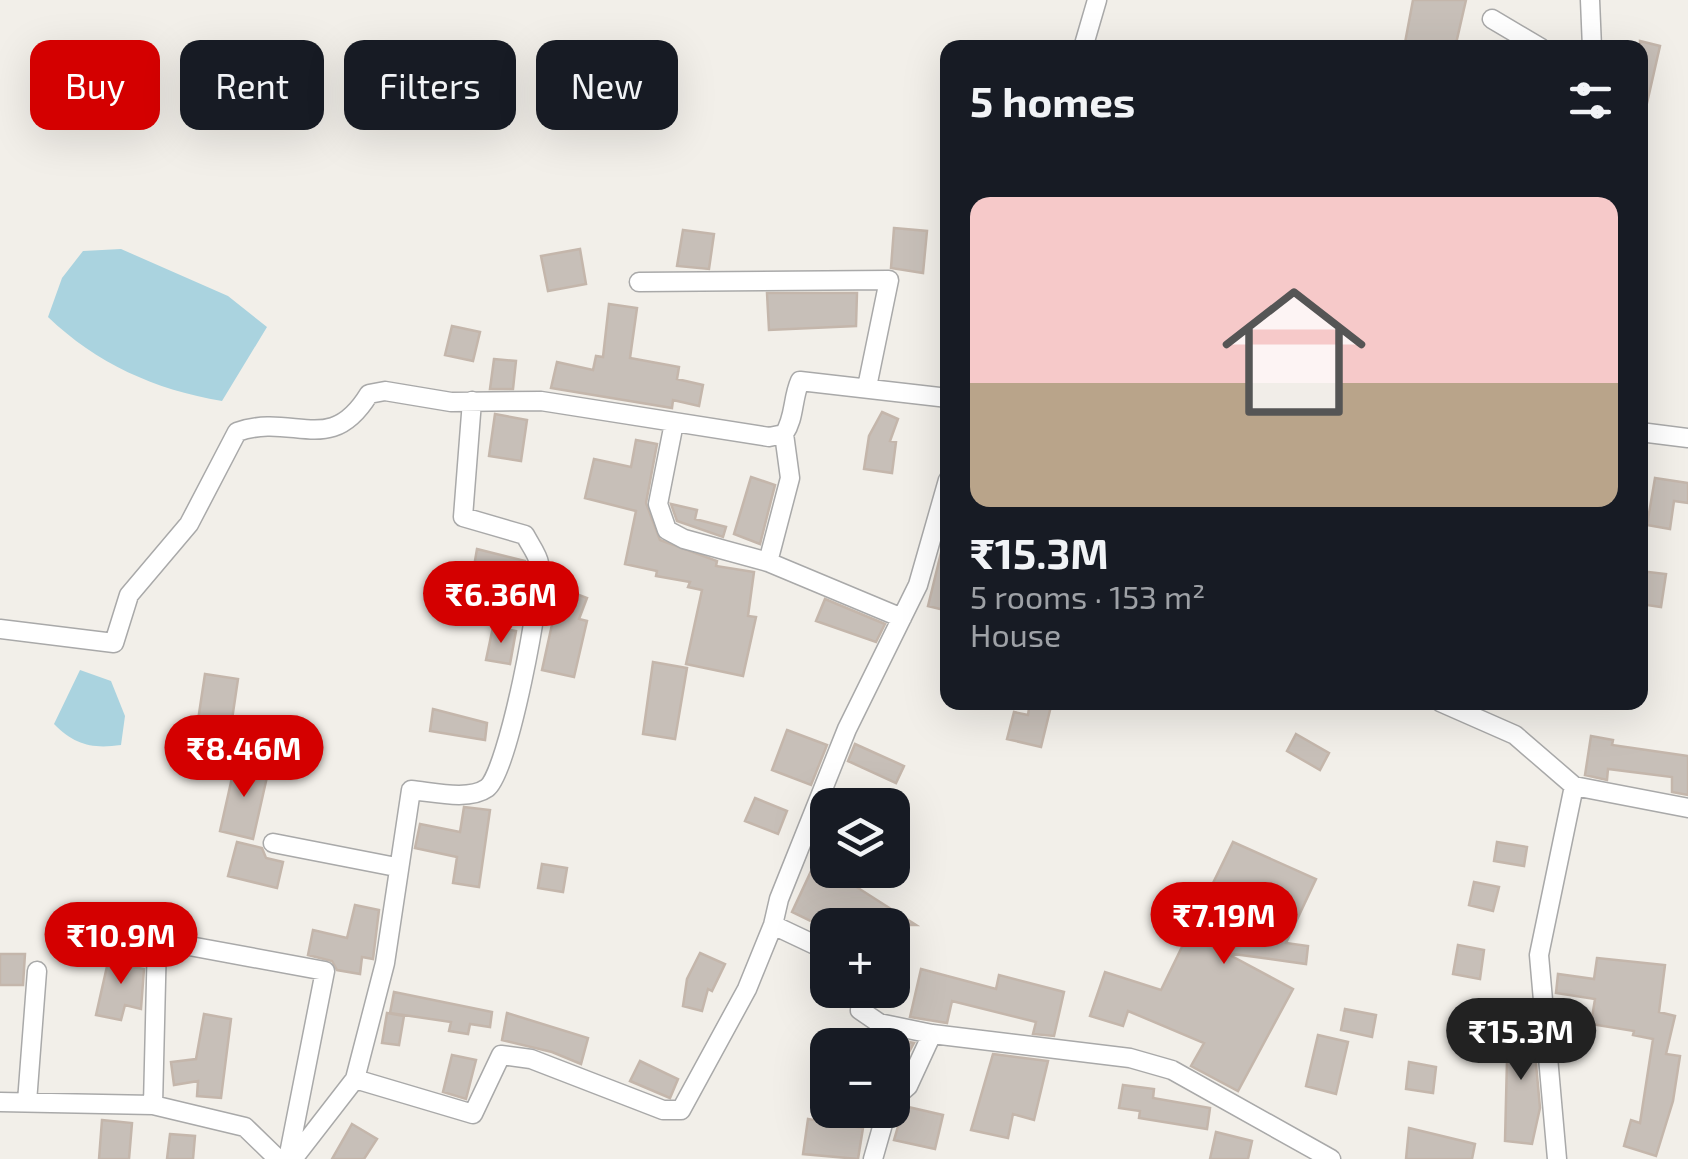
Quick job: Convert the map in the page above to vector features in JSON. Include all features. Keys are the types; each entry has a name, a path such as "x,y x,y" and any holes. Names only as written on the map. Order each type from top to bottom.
{"street":[{"path":"1086,40 1097,0"},
{"path":"1590,0 1592,40"},
{"path":"1492,20 1527,40"},
{"path":"639,282 890,280 868,387"},
{"path":"768,562 790,478 784,434 792,422 793,396 800,382 940,397"},
{"path":"0,630 114,643 129,595 190,524 237,432 254,426 342,427 354,419 369,394 385,391 472,401 541,401 769,437 784,434"},
{"path":"291,1159 355,1079 384,963 411,790 473,794 486,789 499,776 514,729 539,563 526,535 463,518 472,401"},
{"path":"674,423 658,504 666,530 684,540 768,562 902,618"},
{"path":"1648,433 1688,438"},
{"path":"355,1079 473,1114 501,1055 531,1060 664,1110 681,1110 746,989 847,729 918,585 940,508"},
{"path":"1458,710 1516,735 1574,786 1688,808"},
{"path":"1556,1159 1540,955 1574,786"},
{"path":"273,843 396,867"},
{"path":"772,925 810,943"},
{"path":"153,1105 158,940 325,971 291,1159"},
{"path":"27,1102 36,970"},
{"path":"860,1008 868,1020 932,1034 1130,1058 1172,1070 1330,1159"},
{"path":"910,1082 932,1034"},
{"path":"0,1102 153,1105 245,1127 278,1159"},
{"path":"873,1159 882,1128"}],"water":[{"path":"121,249 228,296 267,327 222,401 173,390 128,372 86,348 48,317 62,278 83,251"},
{"path":"80,670 111,681 125,716 121,745 84,744 54,724"}],"building":[{"path":"1413,0 1466,0 1457,40 1406,40"},
{"path":"1648,43 1660,46 1648,99"},
{"path":"894,228 927,231 923,273 891,268"},
{"path":"683,230 714,234 709,269 677,266"},
{"path":"580,249 586,284 548,291 541,256"},
{"path":"767,293 857,293 856,326 769,330"},
{"path":"609,304 637,308 630,358 679,367 677,379 703,385 699,406 673,400 672,408 551,388 557,362 593,370 596,356 603,357"},
{"path":"452,326 480,332 473,361 445,355"},
{"path":"494,359 516,361 513,389 490,389"},
{"path":"882,412 898,419 890,441 896,442 892,473 864,469 869,436"},
{"path":"495,414 527,420 521,461 489,456"},
{"path":"636,440 657,444 646,503 660,540 717,561 716,566 754,572 748,616 756,617 743,676 686,664 702,590 688,587 690,582 656,576 657,571 625,564 636,511 585,498 594,459 631,467"},
{"path":"751,477 775,485 760,544 734,534"},
{"path":"1655,478 1688,483 1688,503 1674,501 1670,529 1648,525"},
{"path":"671,504 697,510 695,519 726,527 723,537 677,521"},
{"path":"477,549 525,561 525,578 500,574 498,588 471,584"},
{"path":"940,557 940,609 928,606"},
{"path":"1648,572 1666,574 1661,607 1648,605"},
{"path":"560,588 587,598 579,619 587,621 574,677 542,670"},
{"path":"825,599 885,624 876,642 816,621"},
{"path":"493,627 516,631 510,664 486,660"},
{"path":"653,662 687,668 675,739 643,734"},
{"path":"205,674 238,679 230,733 197,727"},
{"path":"433,709 487,723 485,740 430,731"},
{"path":"1029,710 1050,710 1041,747 1007,739 1014,712 1028,715"},
{"path":"787,730 827,745 811,785 772,770"},
{"path":"1296,734 1329,753 1320,770 1287,751"},
{"path":"1591,736 1613,740 1612,745 1688,756 1688,795 1672,792 1672,777 1608,769 1607,780 1585,775"},
{"path":"855,744 904,766 896,783 848,761"},
{"path":"236,760 269,768 253,839 220,831"},
{"path":"755,798 787,811 778,834 745,821"},
{"path":"464,807 490,810 479,887 453,883 457,857 415,848 420,824 460,832"},
{"path":"237,842 262,848 266,858 283,862 277,888 228,876"},
{"path":"1233,842 1316,879 1286,943 1308,946 1306,964 1226,953 1293,989 1238,1091 1191,1066 1204,1043 1128,1011 1123,1026 1090,1016 1105,972 1161,990"},
{"path":"1497,842 1527,847 1524,866 1494,861"},
{"path":"542,864 567,868 563,892 538,888"},
{"path":"810,873 810,888 858,888 889,908 810,908 810,921 792,912"},
{"path":"1474,882 1499,887 1493,911 1469,905"},
{"path":"355,905 379,910 373,959 362,957 360,974 337,970 332,961 308,955 313,930 347,938"},
{"path":"1458,945 1484,950 1480,979 1453,974"},
{"path":"110,953 135,958 133,967 144,969 141,1009 125,1005 121,1020 96,1015"},
{"path":"700,953 725,964 712,991 708,989 702,1011 683,1006 687,979"},
{"path":"0,954 25,954 23,985 0,985"},
{"path":"1597,958 1665,965 1659,1012 1675,1016 1666,1054 1680,1056 1673,1101 1656,1156 1624,1146 1631,1120 1640,1123 1653,1039 1633,1035 1634,1031 1591,1024 1595,999 1556,993 1558,974 1594,979"},
{"path":"921,969 996,989 999,975 1064,992 1054,1036 1033,1034 1036,1022 952,1001 947,1023 910,1017"},
{"path":"394,992 492,1012 490,1027 470,1024 468,1034 449,1031 451,1022 390,1013"},
{"path":"1345,1009 1376,1015 1372,1037 1341,1030"},
{"path":"387,1013 404,1016 399,1045 382,1043"},
{"path":"507,1013 588,1038 581,1064 552,1052 502,1040"},
{"path":"204,1014 231,1019 221,1098 197,1096 198,1081 174,1085 171,1062 196,1059"},
{"path":"1508,1019 1532,1019 1540,1108 1532,1144 1505,1141"},
{"path":"1318,1035 1348,1042 1336,1094 1306,1086"},
{"path":"993,1054 1048,1061 1034,1120 1013,1114 1008,1138 971,1130"},
{"path":"452,1055 476,1060 466,1099 443,1092"},
{"path":"640,1061 678,1079 670,1098 630,1081"},
{"path":"1409,1062 1436,1067 1433,1093 1406,1089"},
{"path":"1123,1085 1154,1089 1153,1098 1210,1108 1207,1129 1139,1118 1140,1111 1119,1108"},
{"path":"910,1107 943,1115 935,1149 894,1140 898,1128 910,1128"},
{"path":"808,1119 810,1128 863,1128 858,1159 803,1154"},
{"path":"102,1120 132,1123 129,1159 99,1159"},
{"path":"352,1124 377,1139 364,1159 332,1159"},
{"path":"1409,1128 1475,1144 1472,1159 1406,1159"},
{"path":"1216,1132 1252,1141 1248,1159 1210,1159"},
{"path":"170,1134 195,1136 193,1159 167,1159"}]}
